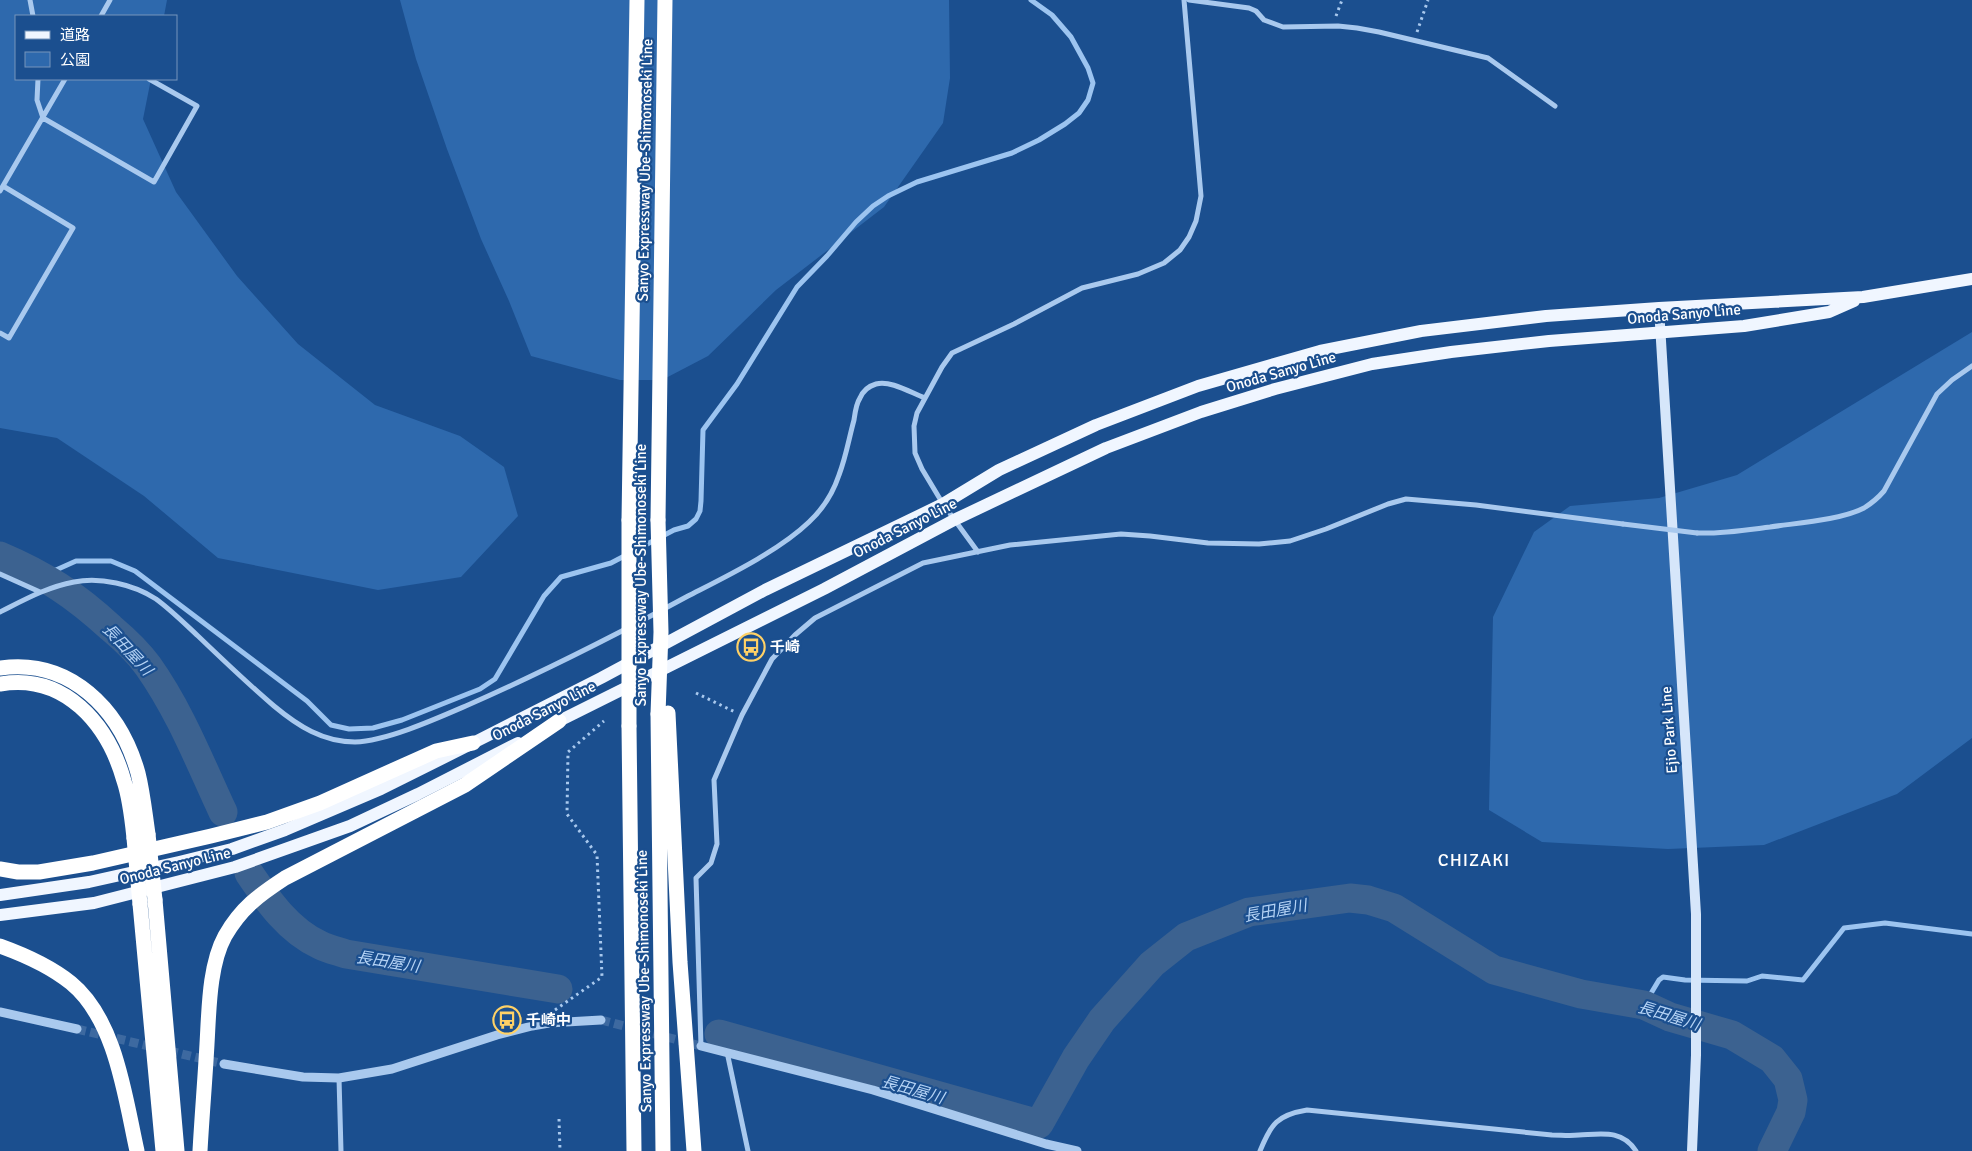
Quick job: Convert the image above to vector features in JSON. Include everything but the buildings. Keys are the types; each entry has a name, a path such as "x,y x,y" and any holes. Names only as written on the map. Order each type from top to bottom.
{"highway":[{"name":"Sanyo Expressway Ube-Shimonoseki Line","path":"634,1151 629,726 629,520 637,0"},
{"name":"Sanyo Expressway Ube-Shimonoseki Line","path":"663,1151 663,713 658,520 665,0"},
{"path":"0,668 26,666 46,670 65,677 84,688 113,717 132,756 138,774 141,836 177,1151"},
{"path":"0,684 26,683 42,686 61,693 79,704 96,721 118,762 141,836"},
{"path":"663,713 694,1151"},
{"path":"200,1151 209,1008 215,967 224,938 245,907 257,896 285,878 465,786 559,721"},
{"path":"0,869 18,872 40,872 76,866 184,843 258,824 320,803 436,750 474,743"},
{"path":"148,902 164,1151"},
{"path":"0,946 25,955 50,969 72,984 93,1008 112,1047 137,1151"},
{"path":"625,1151 632,1062"}],"main road":[{"name":"Onoda Sanyo Line","path":"0,895 89,882 232,849 286,830 381,789 474,743 601,678 765,590 943,504 999,470 1096,426 1198,386 1320,351 1422,331 1546,316 1864,297 1972,279"},
{"name":"Onoda Sanyo Line","path":"0,915 94,902 180,882 252,862 350,826 418,794 559,721 824,589 954,520 1106,448 1201,412 1275,389 1372,364 1451,352 1549,341 1744,326 1829,312 1864,297"},
{"name":"Ejio Park Line","path":"1659,308 1696,914 1695,1090 1692,1151"}],"street":[{"path":"30,0 33,15"},
{"path":"102,15 110,0"},
{"path":"978,552 943,504 922,469 915,453 914,426 917,413 942,367 952,353 1014,324 1082,288 1138,274 1164,263 1180,250 1189,238 1196,221 1201,196 1184,0"},
{"path":"1189,0 1249,8 1256,11 1264,20 1283,27 1338,26 1379,32 1488,58 1554,106"},
{"path":"38,80 37,100 43,118 154,182 197,106 151,80"},
{"path":"0,333 9,338 73,228 1,188 64,80"},
{"path":"1077,1151 1046,1144 873,1090 701,1046 696,878 711,863 717,844 714,780 742,715 772,659 795,634 815,618 923,563 1010,545 1121,534 1208,543 1258,544 1290,541 1406,499 1476,505 1713,534 1833,517 1862,509 1884,491 1936,394 1972,366"},
{"path":"0,612 40,592 74,582 100,581 116,583 154,598 264,697 292,721 308,731 332,739 353,742 386,737 467,706 596,645 731,573 788,539 808,523 823,507 831,492 839,476 858,400 865,390 875,384 885,383 925,398"},
{"path":"0,574 40,592"},
{"path":"0,1012 77,1029"},
{"path":"224,1064 303,1077 339,1078 392,1069 497,1034 532,1026 548,1023 601,1020"},
{"path":"727,1052 748,1151"},
{"path":"339,1078 341,1151"},
{"path":"1260,1151 1268,1132 1276,1121 1294,1112 1307,1110 1552,1135 1580,1135 1605,1132 1620,1136 1636,1151"}],"path":[{"path":"1338,26 1336,16 1342,0"},
{"path":"1415,40 1428,0"},
{"path":"696,693 742,715"},
{"path":"532,1026 602,977 597,855 567,814 568,752 604,721"},
{"path":"559,1119 560,1151"}],"green space":[{"path":"0,0 167,0 164,15 15,15 15,80 151,80 143,119 176,192 237,276 298,344 375,405 460,436 504,467 518,516 461,577 378,590 218,558 144,496 57,438 0,428"},
{"path":"400,0 949,0 950,78 943,123 884,207 776,290 708,356 662,380 620,380 531,356 481,239 447,149 416,59"},
{"path":"1972,332 1972,738 1897,794 1764,845 1668,849 1542,842 1489,810 1493,617 1534,532 1570,506 1659,498 1737,475"}],"waterway":[{"path":"33,570 56,570 76,561 111,561 135,571 307,701 331,725 349,729 373,728 402,720 480,689 495,679 544,596 561,577 611,563 674,530 688,526 696,519 700,511 701,501 703,430 737,384 797,287 856,222 873,206 888,196 917,182 1012,153 1039,140 1079,113 1088,100 1093,83 1088,68 1071,37 1052,15 1031,0"},
{"name":"長田屋川","path":"0,556 45,578 72,596 98,616 140,656 159,683 180,719 223,812"},
{"name":"長田屋川","path":"249,873 280,914 298,932 326,948 346,954 558,989"},
{"name":"長田屋川","path":"719,1034 1039,1124 1076,1058 1102,1020 1152,964 1186,937 1249,912 1350,898 1368,900 1394,908 1494,970 1581,994 1644,1005 1670,1017 1732,1035 1772,1059 1788,1079 1793,1100 1791,1112 1772,1151"},
{"path":"1644,1005 1659,980 1663,977 1685,980 1747,981 1762,976 1803,980 1844,928 1885,923 1972,934"}],"tunnel":[{"path":"601,1020 701,1046"},
{"path":"77,1029 224,1064"}],"place":[{"name":"千崎","path":"751,647"},
{"name":"千崎中","path":"507,1020"}],"district":[{"name":"CHIZAKI","path":"1474,860"}]}
